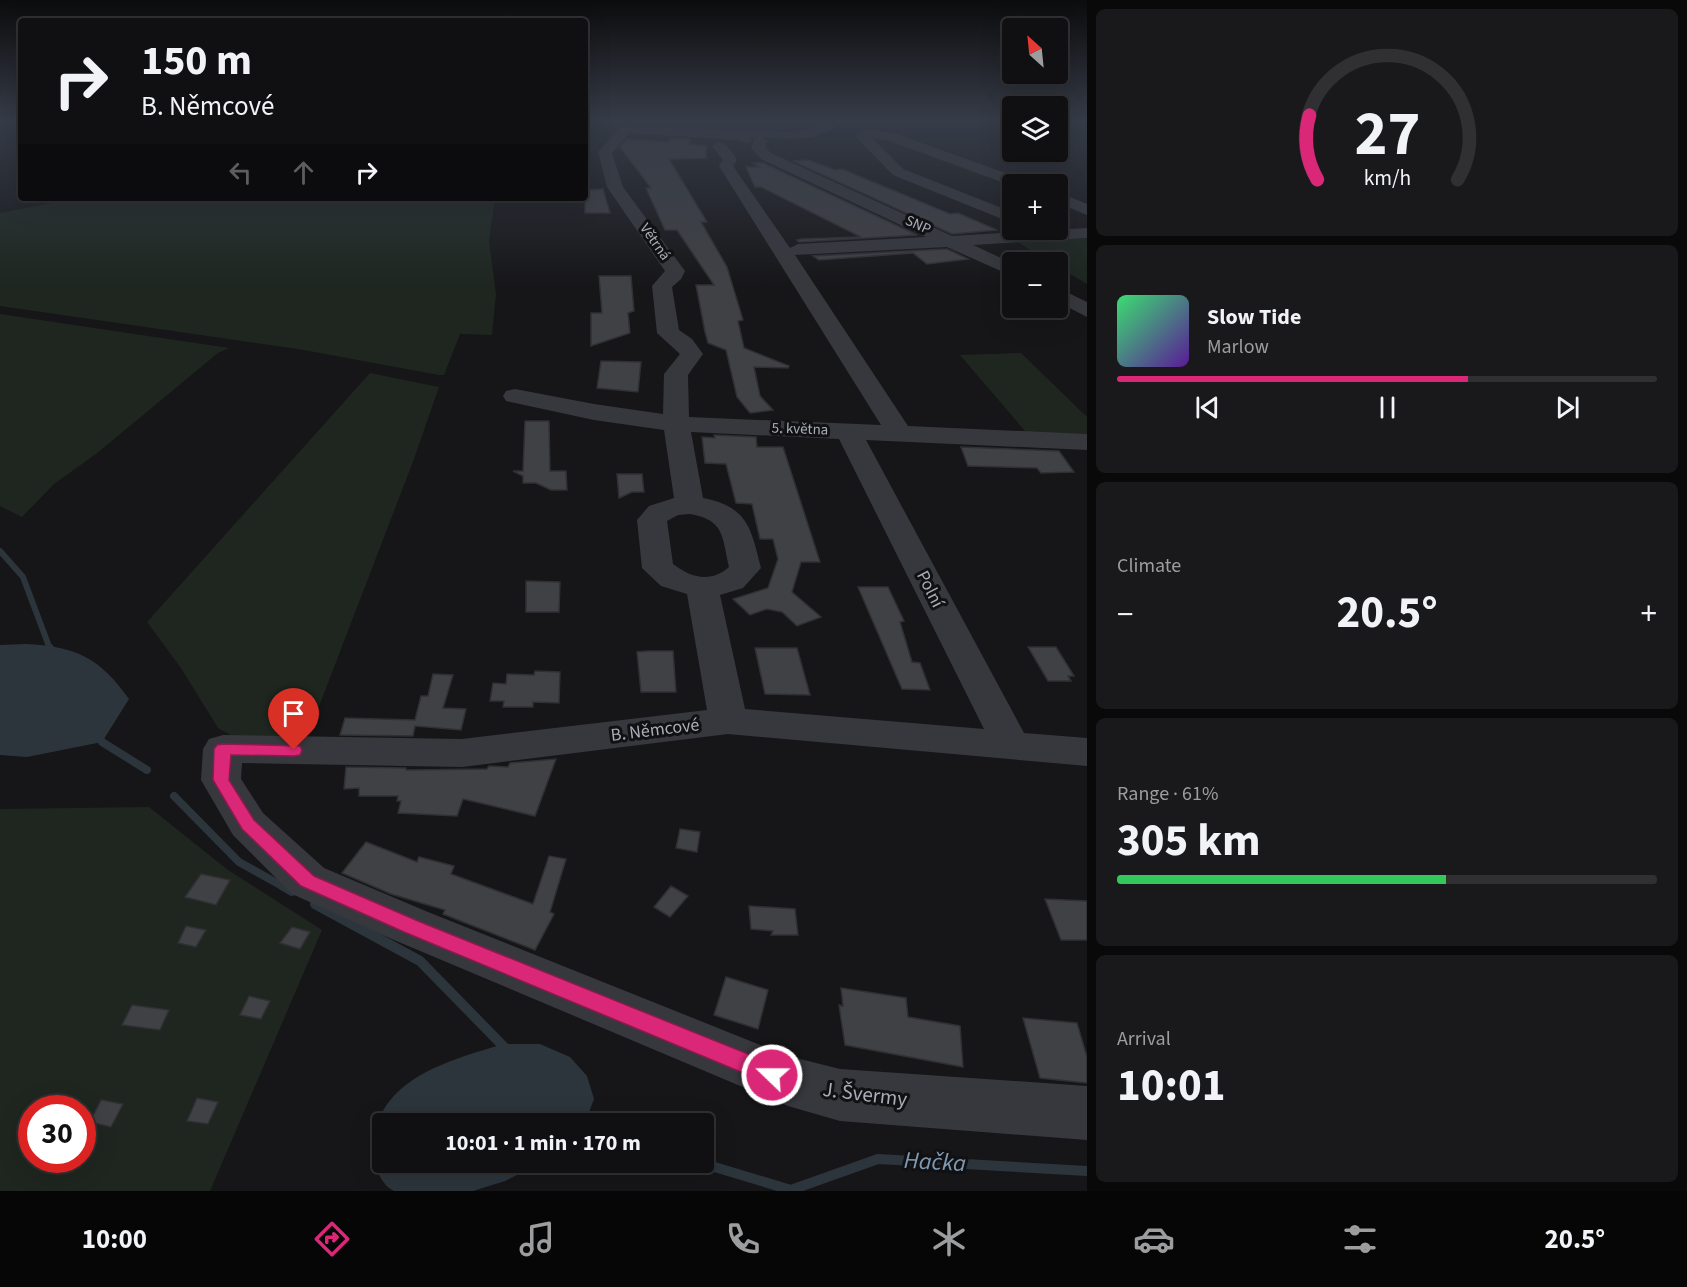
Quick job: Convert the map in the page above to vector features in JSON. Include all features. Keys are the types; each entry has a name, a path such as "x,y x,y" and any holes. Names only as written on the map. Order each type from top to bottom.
{"street":[{"name":"Větrná","path":"610,176 615,187 675,271 674,275 662,286 668,333 684,344 692,354 676,374 676,424"},
{"path":"732,176 900,434"},
{"name":"SNP","path":"809,176 1002,265"},
{"path":"907,176 1002,214"},
{"path":"1068,202 1087,210"},
{"path":"1068,233 1087,233"},
{"path":"956,242 1002,237"},
{"name":"SNP","path":"798,250 956,242"},
{"path":"1068,300 1087,311"},
{"name":"5. května","path":"515,396 594,412 676,424 1087,442"},
{"path":"676,424 690,506"},
{"name":"Polní","path":"848,431 1012,747"},
{"path":"675,506 708,507 724,513 732,520 745,568 736,579 724,586 702,588 672,579 658,568 652,520 658,512 675,506"},
{"path":"702,588 728,721"},
{"name":"B. Němcové","path":"223,749 462,753 728,721 1087,752"},
{"name":"J. Švermy","path":"223,749 221,780 248,824 308,881 411,926 798,1084 840,1095 1087,1113"}],"shaded area":[{"path":"62,201 495,201 489,241 496,294 492,335 460,334 444,375 439,375 298,349 0,306 0,213"},
{"path":"1087,238 1087,284 1068,273 1068,252 1034,252 1017,242 1068,240"},
{"path":"0,314 229,348 218,353 96,454 54,484 22,517 0,506"},
{"path":"1021,353 1087,417 1087,437 1031,438 960,355"},
{"path":"370,373 439,387 414,459 308,735 298,739 236,738 218,728 181,668 147,622"},
{"path":"25,644 73,651 85,657 108,673 129,699 102,742 27,757 0,755 0,645"},
{"path":"149,807 228,870 322,930 210,1191 0,1191 0,809"},
{"path":"504,1044 540,1044 570,1057 587,1076 594,1099 589,1113 383,1113 400,1090 418,1077 460,1058"},
{"path":"521,1173 505,1181 473,1191 394,1191 385,1184 379,1174"}],"building":[{"path":"642,176 679,176 707,222 701,222 727,267 743,320 738,321 744,348 789,366 788,368 754,367 760,396 773,410 750,413 737,397 726,350 708,343 705,332 696,285 714,285 677,230 665,230 646,188 651,188"},
{"path":"750,176 790,176 917,235 799,242 797,240 861,237 761,187 755,187"},
{"path":"825,176 858,176 950,214 958,213 997,230 952,234"},
{"path":"603,189 610,213 585,213 588,190"},
{"path":"947,249 968,259 927,264 913,253 819,260 813,256"},
{"path":"599,276 631,276 634,311 628,313 630,333 591,346 591,313 602,313"},
{"path":"601,361 641,362 638,392 597,388"},
{"path":"525,421 549,421 550,471 566,471 567,490 551,490 536,483 523,483 523,476 513,471 523,471"},
{"path":"714,435 756,437 757,447 783,447 820,562 801,562 792,592 821,617 797,626 782,612 767,609 750,615 733,599 768,588 778,559 773,539 760,539 752,504 736,503 726,464 705,463 702,437 715,438"},
{"path":"961,447 1059,451 1074,472 1041,473 1037,468 968,466"},
{"path":"617,474 642,474 644,492 632,492 619,498"},
{"path":"526,581 560,582 559,612 526,612"},
{"path":"858,587 888,587 904,621 900,622 912,662 920,663 930,690 902,689"},
{"path":"1028,647 1056,647 1074,676 1068,676 1071,681 1048,681"},
{"path":"755,648 797,648 810,695 765,694"},
{"path":"673,651 676,692 641,692 637,652"},
{"path":"535,671 560,672 559,703 533,702 533,707 503,707 504,701 490,701 493,683 506,684 507,674 534,675"},
{"path":"433,674 453,675 443,708 466,709 461,730 415,726 413,736 340,735 345,718 415,720 421,696 428,696"},
{"path":"556,759 535,816 463,799 457,816 398,813 401,801 397,801 398,796 359,796 359,788 344,789 346,767 406,768 406,770 487,769 489,766 508,767 510,763"},
{"path":"680,829 700,832 697,852 676,848"},
{"path":"366,842 417,862 419,857 454,866 451,874 533,904 549,856 566,859 550,912 554,914 535,950 443,914 445,910 391,894 342,873"},
{"path":"201,874 230,880 216,905 185,897"},
{"path":"671,886 688,896 670,917 654,907"},
{"path":"1045,899 1087,901 1087,940 1061,940"},
{"path":"749,906 795,909 798,935 771,935 773,931 751,929"},
{"path":"186,926 206,930 196,947 178,943"},
{"path":"292,927 310,932 300,949 280,943"},
{"path":"726,977 768,990 758,1029 714,1015"},
{"path":"841,988 906,998 908,1017 960,1026 963,1067 845,1045 839,1005 843,1006"},
{"path":"249,996 270,1001 261,1019 240,1015"},
{"path":"132,1005 169,1010 160,1030 122,1025"},
{"path":"1023,1018 1077,1023 1087,1057 1087,1083 1040,1078"},
{"path":"197,1098 218,1102 208,1124 187,1121"},
{"path":"101,1100 123,1104 111,1127 96,1123 96,1110"}],"waterway":[{"path":"0,551 23,577 50,649"},
{"path":"98,734 102,742 147,770"},
{"path":"174,796 239,862 284,887"},
{"path":"282,885 292,891"},
{"path":"315,904 420,961 507,1050"},
{"name":"Hačka","path":"791,1190 878,1159 1087,1171"},
{"path":"714,1167 791,1190"}],"route":[{"path":"294,750 223,749 221,780 248,824 308,881 772,1075"}]}
